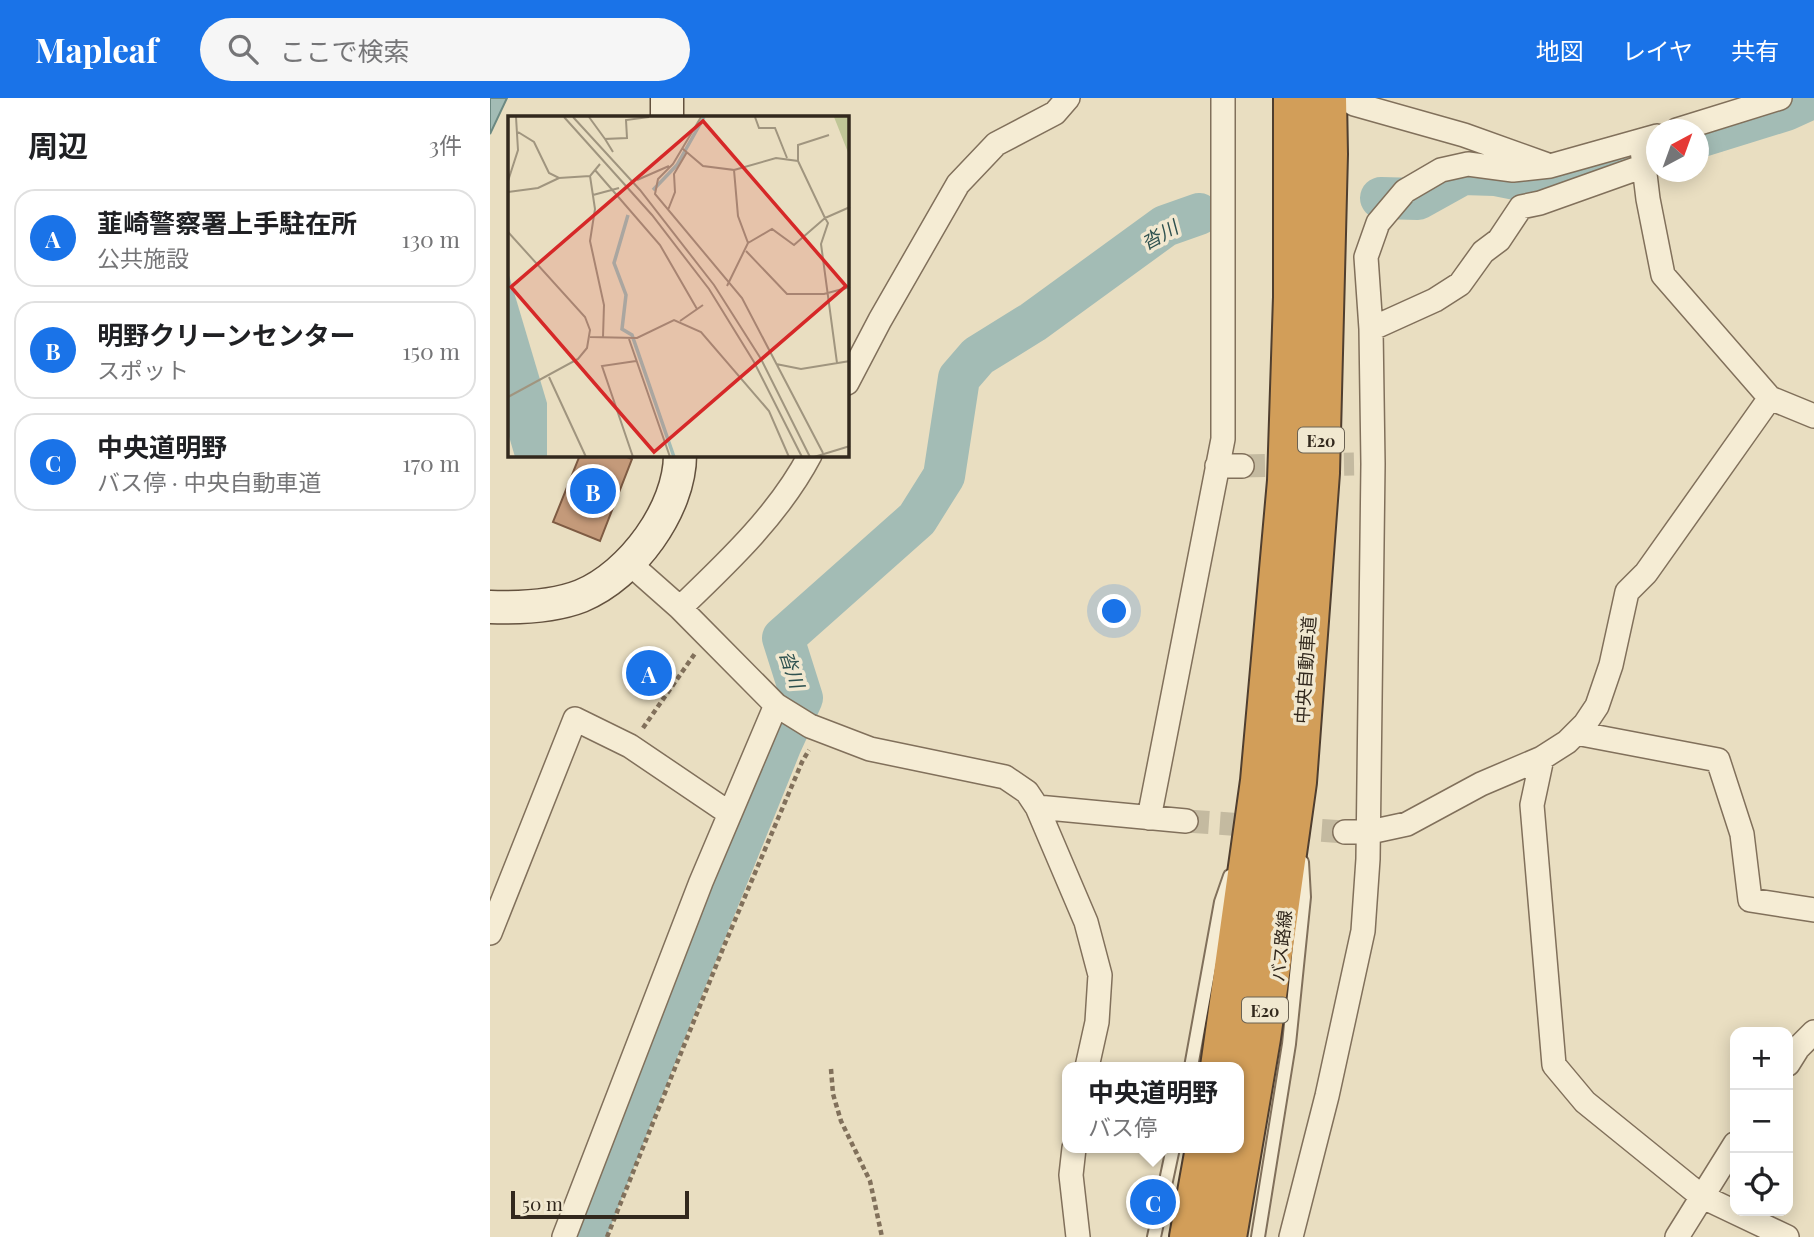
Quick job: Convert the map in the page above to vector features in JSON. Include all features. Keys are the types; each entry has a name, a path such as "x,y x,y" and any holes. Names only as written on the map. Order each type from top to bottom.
{"highway":[{"name":"中央自動車道","path":"1244,1138 1261,1038 1279,781 1293,297 1293,98"},
{"name":"中央自動車道","path":"1221,1062 1279,781 1320,473 1328,154 1341,101"},
{"path":"1189,1237 1204,1153"},
{"name":"中央自動車道","path":"1227,1237 1241,1153"}],"street":[{"path":"667,98 667,116"},
{"path":"849,379 958,184 996,144 1055,113 1068,98"},
{"path":"1149,818 1223,439 1223,98"},
{"path":"1709,120 1780,98"},
{"path":"1341,101 1559,163 1594,184"},
{"path":"1291,1237 1327,1096 1363,931 1370,832 1364,464 1371,329 1366,257 1378,223 1405,191 1441,170 1468,164 1513,170 1559,163 1646,139"},
{"path":"1646,155 1644,166 1663,275 1770,398 1814,415"},
{"path":"1371,329 1435,300 1460,284 1483,253 1499,240 1521,207 1540,203 1644,166"},
{"path":"1345,832 1370,832 1406,824 1480,784 1542,758 1576,733 1597,706 1611,665 1627,592 1646,573 1770,398"},
{"path":"490,607 550,605 583,595 609,578 654,534 670,503 680,457"},
{"path":"680,608 733,556 796,482 809,457"},
{"path":"1217,466 1242,466"},
{"path":"628,562 680,608 780,707 816,729 870,749 1005,777 1027,792 1037,807 1086,922 1100,975 1097,1022 1088,1062"},
{"path":"564,1237 729,813 780,707"},
{"path":"490,933 575,719 631,746 729,813"},
{"path":"1576,733 1717,760 1742,834 1750,900 1814,910"},
{"path":"1542,758 1532,805 1554,1065 1585,1102 1701,1196 1787,1237"},
{"path":"1037,807 1186,821"},
{"path":"1793,1056 1814,1032"},
{"path":"1676,1237 1730,1152"},
{"path":"1073,1153 1071,1175 1078,1237"}],"lane":[{"path":"1192,1062 1221,902 1235,860 1279,781"},
{"name":"バス路線","path":"1258,1237 1289,1044 1304,897 1279,781"},
{"path":"1154,1237 1172,1153"}],"path":[{"path":"631,746 707,635"},
{"path":"607,1237 724,946 816,729"},
{"path":"831,1069 833,1094 841,1121 870,1181 882,1237"}],"water":[{"path":"490,98 507,98 490,134"}],"building":[{"path":"579,457 632,459 600,541 553,522"}],"waterway":[{"name":"沓川","path":"1709,134 1786,110 1812,98"},
{"name":"沓川","path":"1381,198 1418,199 1463,174 1560,183 1646,155"},
{"name":"沓川","path":"584,1237 781,744 802,698 783,638 917,519 944,476 959,378 978,356 1033,322 1165,226 1199,214"}],"tunnel":[{"path":"1242,466 1354,464"},
{"path":"1186,821 1345,832"}],"place":[{"name":"明野クリーンセンター","path":"593,491"},
{"name":"韮崎警察署上手駐在所","path":"649,673"},
{"name":"中央道明野","path":"1153,1202"}]}
